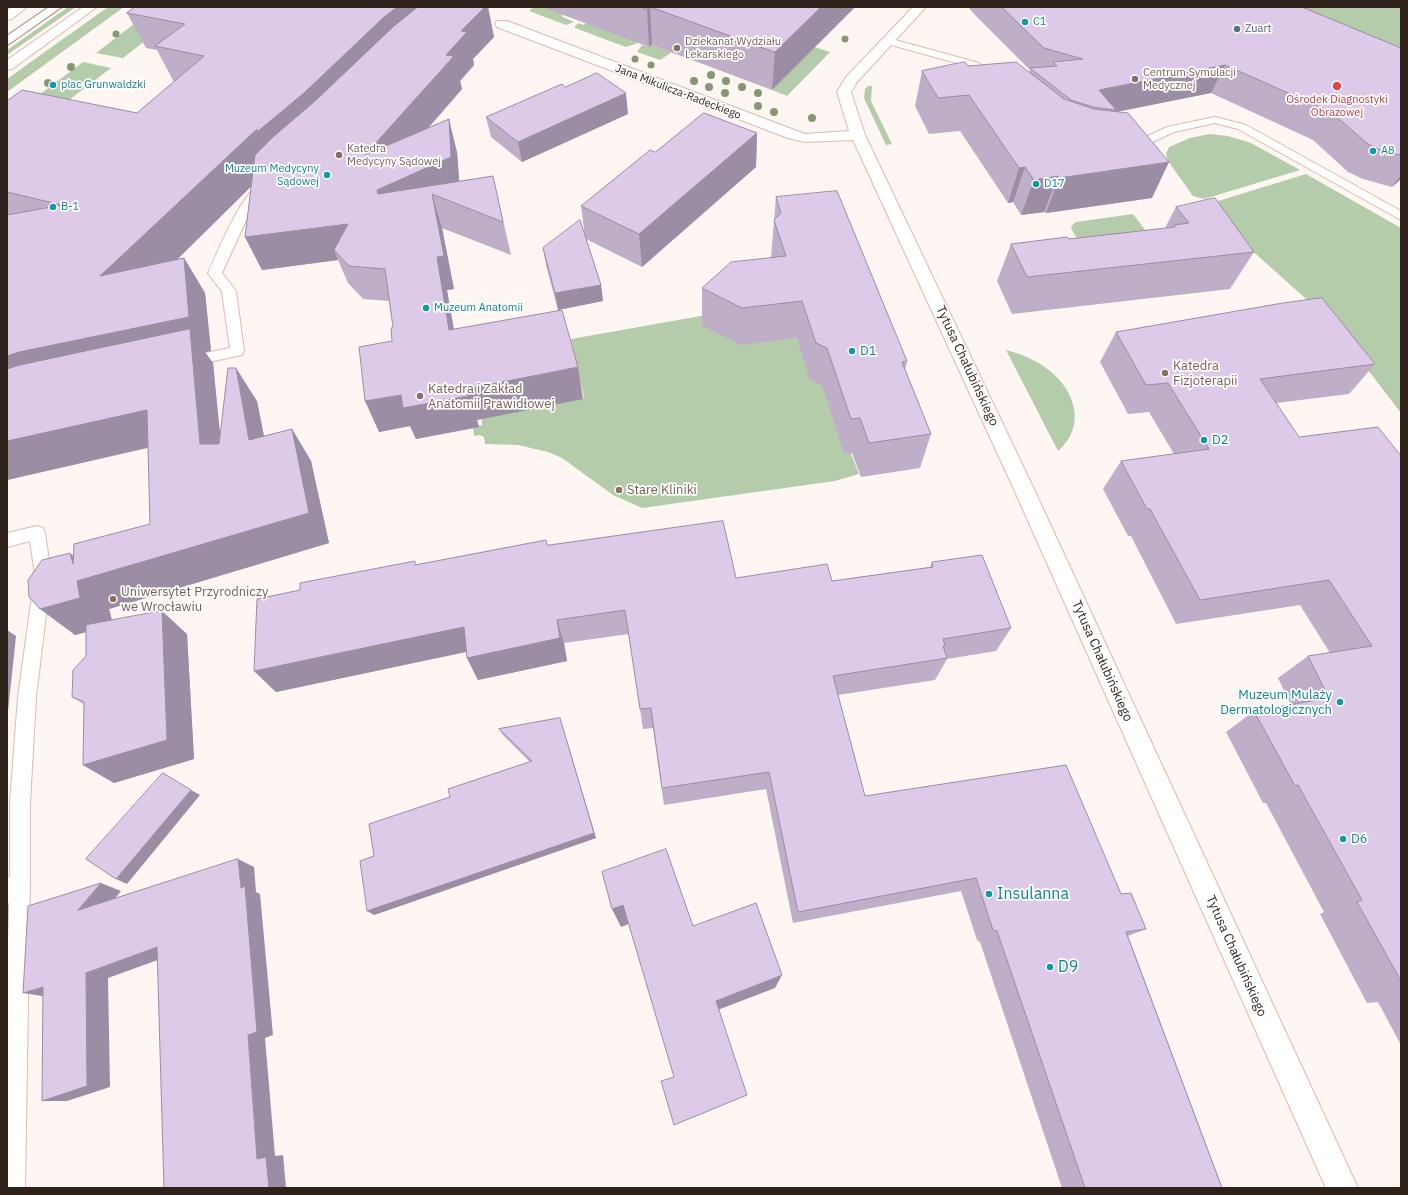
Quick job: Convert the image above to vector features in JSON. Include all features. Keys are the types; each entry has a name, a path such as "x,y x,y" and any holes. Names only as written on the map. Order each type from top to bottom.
{"street":[{"path":"7,16 21,7"},
{"path":"7,66 91,7"},
{"path":"888,41 920,7"},
{"name":"Jana Mikulicza-Radeckiego","path":"502,24 793,135 805,138 858,136"},
{"name":"Tytusa Chałubińskiego","path":"888,41 851,80 844,92 858,136 1022,485 1342,1188"}],"lane":[{"path":"7,40 56,7"},
{"path":"888,41 975,65 1004,88"},
{"path":"1121,145 1134,146 1171,129 1215,120 1242,127 1401,216"},
{"path":"169,366 237,351 229,292 215,274 249,201 273,176"},
{"path":"7,540 37,533 43,574 27,697 14,887 13,1188"}],"green space":[{"path":"68,7 76,7 7,55 7,50"},
{"path":"108,7 124,7 7,92 7,79"},
{"path":"156,7 189,7 123,58 96,53"},
{"path":"534,7 552,7 566,12 561,16 574,22 566,25 529,11"},
{"path":"1301,7 1401,7 1401,48"},
{"path":"589,21 638,43 626,47 575,28 575,26 579,23 583,25"},
{"path":"642,45 649,47 652,45 672,52 660,60 637,52"},
{"path":"814,47 830,52 787,96 772,90"},
{"path":"83,62 111,68 7,147 7,119"},
{"path":"868,86 872,86 871,101 892,144 886,145 864,98 865,89"},
{"path":"1210,134 1228,136 1251,143 1300,170 1204,199 1193,196 1168,161 1166,154 1169,147 1190,138"},
{"path":"1306,174 1401,228 1401,413 1325,314 1202,206"},
{"path":"1133,214 1156,244 1084,250 1071,226 1076,222"},
{"path":"712,314 729,327 734,341 797,333 821,377 859,474 835,481 642,508 613,495 562,458 548,452 518,445 485,444 484,437 480,435 474,436 473,427 482,425 482,417 584,398 571,339"},
{"path":"1006,350 1024,356 1040,364 1059,379 1066,389 1071,399 1075,421 1067,442 1058,451"}],"building":[{"path":"135,7 397,7 383,18 304,93 257,132 257,129 100,276 184,258 189,317 19,352 7,356 7,215 62,205 7,192 7,101 22,90 137,113 204,56 155,46 185,24 127,13"},
{"path":"418,7 485,7 461,31 467,32 446,55 454,56 365,155 449,119 451,157 377,190 378,194 493,176 503,222 432,194 444,256 437,257 449,330 562,310 578,367 467,389 468,396 403,408 401,395 365,401 359,347 392,341 391,328 393,327 385,269 349,266 334,250 348,224 245,237 255,155 273,137 315,101 394,26"},
{"path":"651,7 821,7 775,52"},
{"path":"1002,7 1302,7 1401,48 1401,155 1383,151 1368,144 1331,112 1225,65 1099,90 1116,110 1093,107 1071,100 1030,68 1057,66 1053,62 1083,59 1044,48"},
{"path":"965,62 968,66 1016,62 1064,99 1094,109 1128,113 1169,162 1059,178 1058,176 1034,180 1025,167 1019,168 969,95 938,98 922,71"},
{"path":"597,73 626,93 518,142 486,117 562,84 565,87"},
{"path":"704,113 757,133 639,234 581,206 650,150 655,152"},
{"path":"837,191 907,361 902,362 931,434 869,443 860,418 851,419 827,348 816,343 802,301 742,308 702,288 731,262 786,256 774,220 781,213 776,197"},
{"path":"1215,198 1254,252 1027,277 1011,244 1175,227 1174,225 1189,223 1176,207"},
{"path":"580,220 601,285 555,293 543,248"},
{"path":"1322,298 1375,364 1260,379 1299,437 1378,427 1401,456 1401,981 1357,902 1362,900 1298,785 1295,786 1254,711 1329,698 1308,656 1372,646 1329,580 1200,600 1150,509 1147,509 1121,461 1209,449 1168,383 1146,385 1116,332 1283,303"},
{"path":"190,329 200,444 219,444 228,368 236,368 249,440 292,429 309,513 77,581 80,598 40,609 29,597 28,580 42,560 70,553 73,564 74,544 150,524 147,410 7,441 7,369"},
{"path":"723,521 736,578 827,564 832,581 933,567 932,562 982,555 1011,628 943,639 945,645 943,646 947,658 833,676 865,796 1066,765 1121,894 1131,893 1146,929 1126,932 1222,1188 1085,1188 997,931 993,930 976,878 798,912 769,772 662,788 651,708 640,709 625,610 557,620 560,638 467,658 464,627 254,671 257,599 300,590 300,583 415,561 415,565 546,540 547,545"},
{"path":"162,611 167,740 83,765 84,702 72,697 73,670 86,656 86,625"},
{"path":"560,718 594,833 367,911 360,861 374,856 369,824 450,797 448,789 532,761 499,729"},
{"path":"163,773 191,790 116,879 86,859"},
{"path":"666,849 693,926 756,903 782,975 716,1001 747,1095 674,1125 661,1081 674,1077 623,905 612,909 602,872"},
{"path":"238,859 241,888 245,886 257,1032 248,1035 257,1159 266,1157 269,1188 164,1188 157,947 86,973 87,1086 42,1101 43,987 23,993 28,906 101,883 78,910"}],"tram line":[{"path":"7,35 48,7"},
{"path":"7,46 63,7"}],"place":[{"name":"C1","path":"1025,22"},
{"name":"Zuart","path":"1237,29"},
{"name":"Dziekanat Wydziału Lekarskiego","path":"677,48"},
{"name":"Centrum Symulacji Medycznej","path":"1135,79"},
{"name":"plac Grunwaldzki","path":"53,85"},
{"name":"Ośrodek Diagnostyki Obrazowej","path":"1337,86"},
{"name":"A8","path":"1373,151"},
{"name":"Katedra Medycyny Sądowej","path":"339,155"},
{"name":"Muzeum Medycyny Sądowej","path":"327,175"},
{"name":"D17","path":"1036,184"},
{"name":"B-1","path":"53,207"},
{"name":"Muzeum Anatomii","path":"426,308"},
{"name":"D1","path":"852,351"},
{"name":"Katedra Fizjoterapii","path":"1165,373"},
{"name":"Katedra i Zakład Anatomii Prawidłowej","path":"420,396"},
{"name":"D2","path":"1204,440"},
{"name":"Stare Kliniki","path":"619,490"},
{"name":"Uniwersytet Przyrodniczy we Wrocławiu","path":"113,599"},
{"name":"Muzeum Mulaży Dermatologicznych","path":"1340,702"},
{"name":"D6","path":"1343,839"},
{"name":"Insulanna","path":"989,894"},
{"name":"D9","path":"1050,967"}]}
